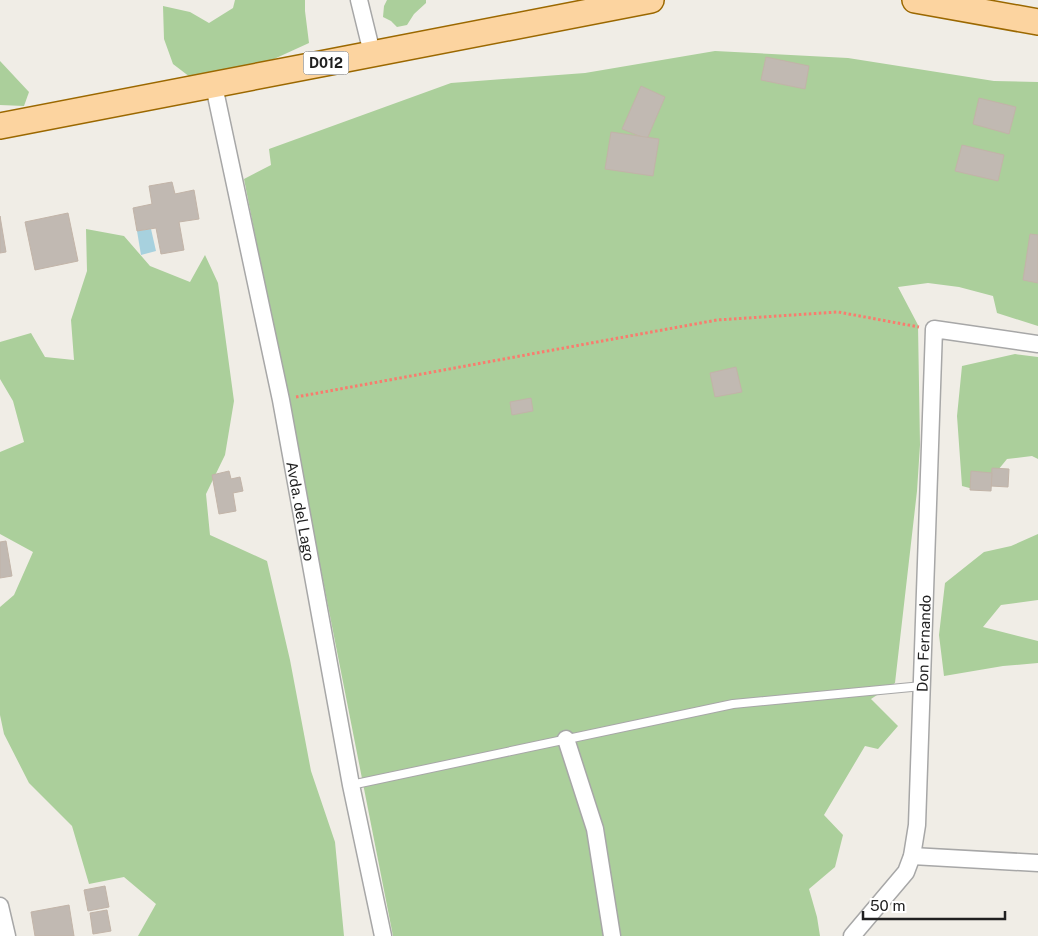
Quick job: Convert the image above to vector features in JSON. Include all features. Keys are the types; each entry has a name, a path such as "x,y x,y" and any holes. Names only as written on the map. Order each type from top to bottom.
{"main road":[{"name":"D012","path":"0,126 651,0"},
{"path":"918,0 1038,22"}],"street":[{"path":"359,0 372,53"},
{"name":"Avda. del Lago","path":"214,86 281,400 351,785 383,936"},
{"path":"934,329 1038,344"},
{"name":"Don Fernando","path":"852,936 906,872 912,856 917,825 934,329"},
{"path":"566,739 595,829 612,936"},
{"path":"912,856 1038,863"},
{"path":"0,906 7,936"}],"lane":[{"path":"351,785 733,704 923,686"}],"path":[{"path":"281,400 717,320 838,312 934,329"}],"green space":[{"path":"235,0 305,0 309,43 274,59 236,70 190,77 173,64 164,39 163,6 190,12 209,23 233,8"},
{"path":"387,0 426,0 426,3 414,14 407,25 397,27 383,17 384,6"},
{"path":"715,51 848,58 994,81 1038,82 1038,326 997,313 993,296 959,287 928,283 898,287 918,325 920,445 917,491 895,683 871,699 898,726 878,749 865,746 824,815 843,835 835,867 809,889 820,936 393,936 244,179 271,165 269,149 451,83 585,73"},
{"path":"0,61 29,92 24,106 0,105"},
{"path":"86,229 124,236 150,266 190,282 205,255 218,283 234,401 225,455 206,494 210,535 267,561 290,660 311,771 335,842 344,936 138,936 156,904 124,877 89,884 72,826 29,783 4,734 0,715 0,607 14,595 33,552 0,534 0,452 24,442 13,401 0,379 0,342 31,333 45,357 74,360 71,320 87,271"},
{"path":"1015,354 1038,357 1038,459 1032,456 1007,459 981,491 962,486 957,416 962,366"},
{"path":"1038,534 1038,600 1001,605 983,627 1038,641 1038,663 1003,666 944,676 939,635 945,583 984,552 1011,546"}],"water":[{"path":"151,229 156,251 141,255 137,231"}],"building":[{"path":"766,57 809,66 805,89 761,80"},
{"path":"641,86 665,97 647,139 622,129"},
{"path":"979,98 1016,107 1009,134 973,124"},
{"path":"611,132 659,139 653,176 605,169"},
{"path":"962,145 1004,155 998,181 955,171"},
{"path":"172,182 175,194 194,190 199,219 179,222 184,250 161,254 156,228 137,231 133,208 152,204 149,186"},
{"path":"68,213 78,261 35,270 25,222"},
{"path":"0,216 6,252 0,253"},
{"path":"1030,234 1038,235 1038,283 1023,280"},
{"path":"736,367 742,392 715,397 710,373"},
{"path":"531,398 533,411 512,415 510,402"},
{"path":"992,468 1009,469 1008,487 991,486"},
{"path":"229,471 231,479 240,477 243,491 233,493 236,511 219,514 212,475"},
{"path":"971,471 992,473 991,491 970,490"},
{"path":"6,541 12,576 0,578 0,542"},
{"path":"105,886 109,907 88,911 84,890"},
{"path":"69,905 74,936 35,936 31,912"},
{"path":"107,910 111,931 93,934 90,913"}]}
